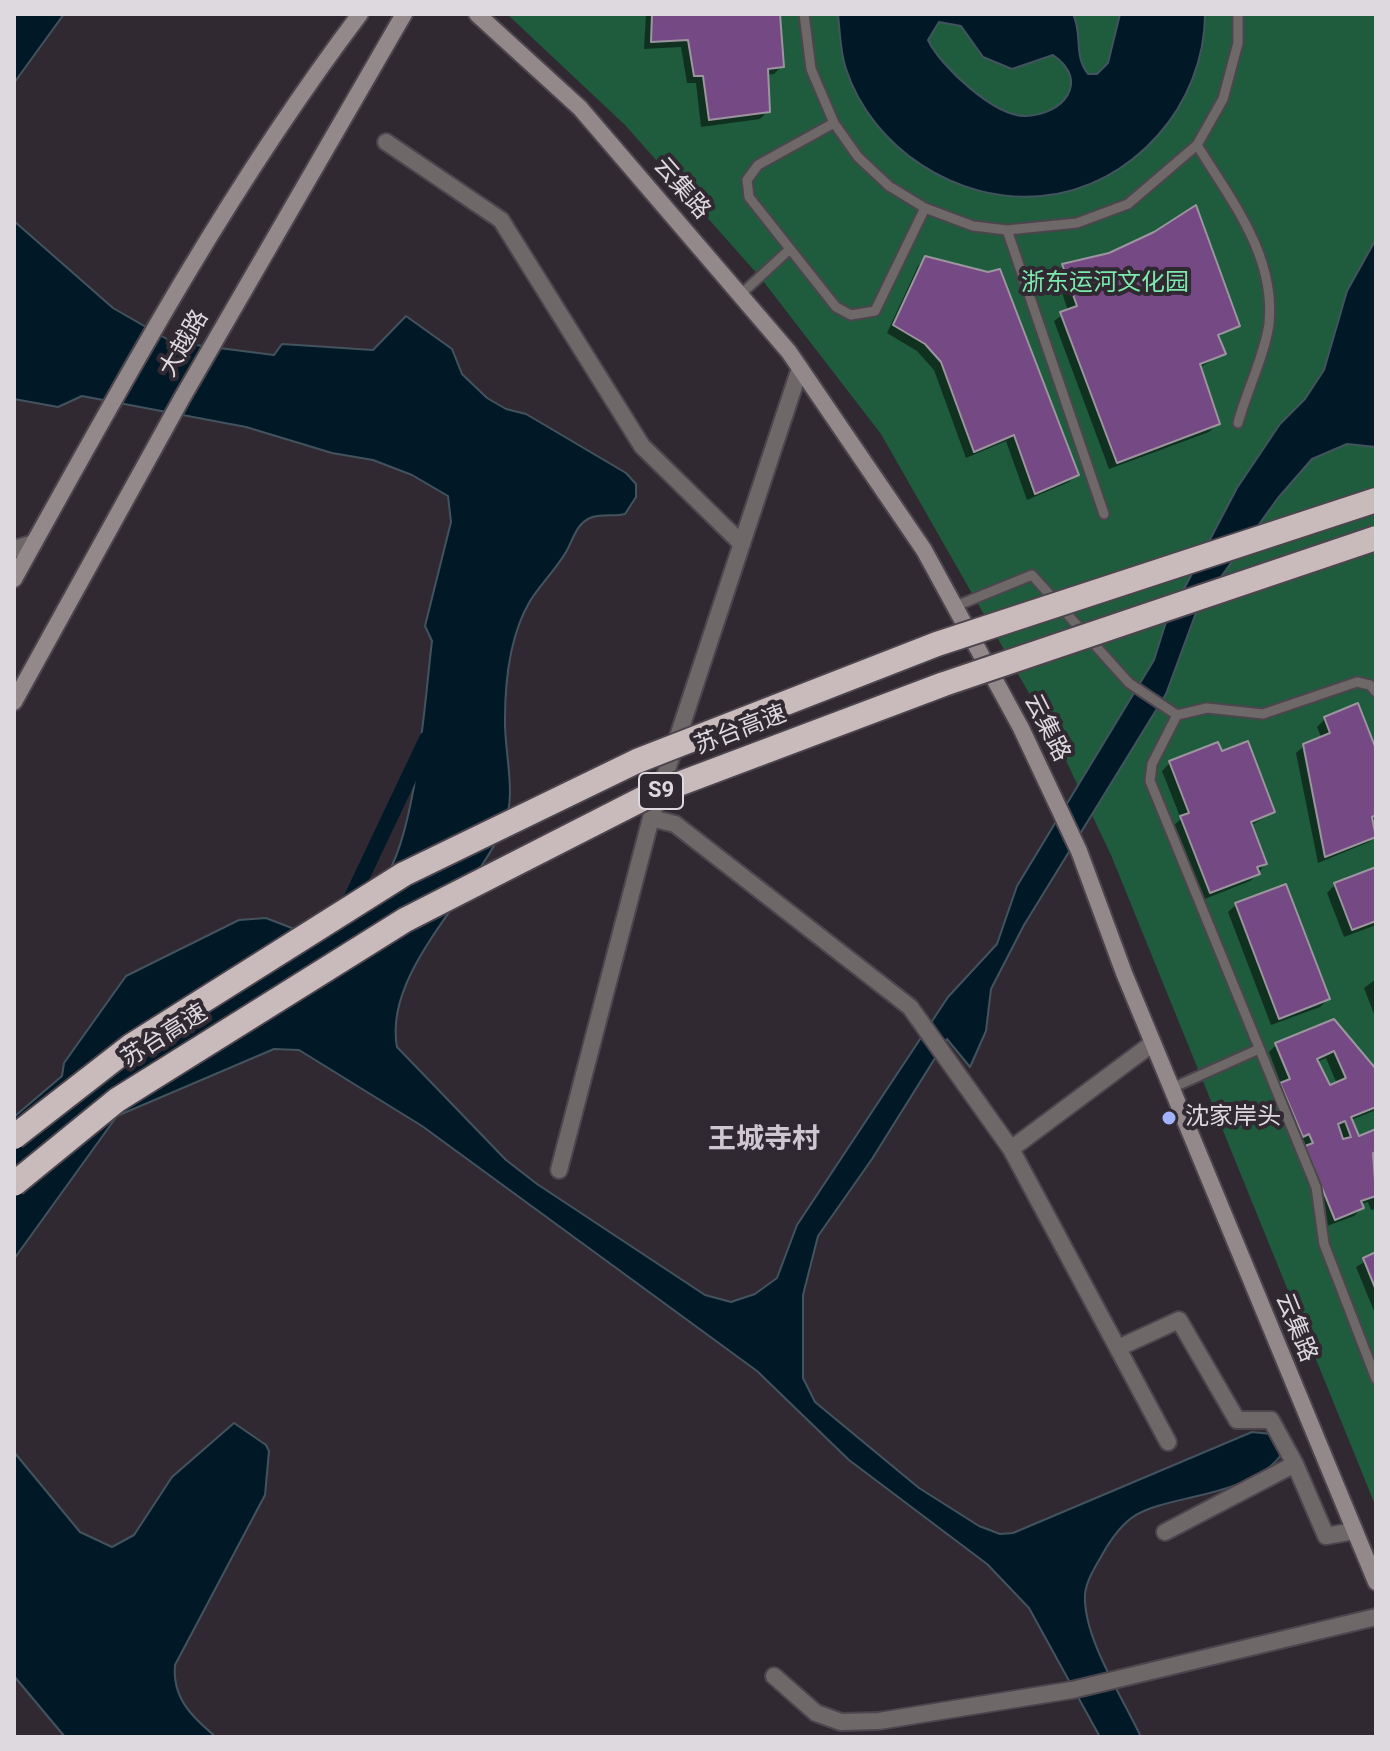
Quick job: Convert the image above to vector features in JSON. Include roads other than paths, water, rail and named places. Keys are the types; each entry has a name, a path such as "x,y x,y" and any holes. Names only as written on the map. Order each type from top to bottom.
{"highway":[{"name":"苏台高速","path":"14,1137 131,1046 404,874 637,761 937,644 1376,500"},
{"name":"苏台高速","path":"14,1184 117,1100 405,920 652,794 944,684 1376,538"}],"street":[{"name":"大越路","path":"14,579 160,320 273,137 360,14"},
{"name":"大越路","path":"14,702 182,398 404,14"},
{"name":"云集路","path":"477,14 580,108 740,295 800,368 924,550 1059,806 1079,851 1153,1043 1376,1582"},
{"path":"386,142 501,220 642,446 742,544"},
{"path":"559,1170 651,818 800,368"},
{"path":"14,549 34,543"},
{"path":"651,818 675,824 910,1007 1011,1149 1168,1442"},
{"path":"1011,1149 1153,1043"},
{"path":"1118,1348 1179,1320 1237,1420 1271,1420 1295,1464 1326,1536 1354,1531"},
{"path":"1165,1532 1295,1464"},
{"path":"774,1676 816,1713 841,1722 879,1721 1072,1690 1376,1617"}],"lane":[{"path":"804,14 811,69 834,123 858,157 889,186 925,208 973,226 1007,230 1077,223 1128,204 1197,145 1223,99 1238,43 1238,14"},
{"path":"834,123 758,165 747,180 749,197 836,307 851,315 875,311 925,208"},
{"path":"1197,145 1253,238 1269,284 1269,326 1238,423"},
{"path":"1007,230 1104,514"},
{"path":"740,295 790,249"},
{"path":"956,606 1032,575 1129,683 1177,715 1207,708 1263,714 1357,682 1370,685 1376,692"},
{"path":"1177,715 1152,764 1150,781 1316,1187 1324,1244 1376,1379"},
{"path":"1172,1088 1259,1049"}],"water":[{"path":"14,14 64,14 14,83"},
{"path":"838,14 1073,14 1083,67 1088,74 1097,74 1108,63 1120,14 1205,14 1202,47 1192,79 1177,109 1158,136 1133,159 1105,177 1074,190 1041,196 1010,196 979,191 949,180 897,146 858,97 844,62","holes":["939,22 961,26 983,57 1012,69 1053,55 1070,75 1068,95 1051,110 1026,116 1013,114 985,99 956,76 928,40"]},
{"path":"14,221 113,308 172,342 274,355 282,344 373,350 406,316 452,349 462,374 487,398 506,409 526,414 626,473 636,484 636,497 625,514 594,517 581,524 562,558 523,614 513,643 506,689 505,732 510,789 507,816 489,854 416,963 403,991 396,1019 397,1047 506,1160 537,1184 705,1295 731,1302 755,1294 777,1278 797,1225 948,997 997,944 1017,886 1154,660 1165,625 1237,488 1280,424 1305,399 1324,370 1347,291 1376,239 1376,447 1347,444 1312,459 1278,498 1197,610 1166,694 1024,925 991,989 986,1031 970,1067 947,1039 872,1159 818,1236 803,1295 803,1378 815,1402 919,1488 979,1526 1000,1534 1013,1533 1252,1432 1271,1434 1281,1455 1263,1472 1240,1484 1137,1514 1119,1530 1089,1579 1085,1595 1090,1630 1141,1737 1100,1737 1029,1608 987,1564 849,1460 757,1371 422,1126 299,1050 274,1049 117,1116 14,1259 14,1117 62,1076 64,1063 126,976 239,920 266,918 302,932 368,895 390,871 401,843 416,772 432,641 425,626 451,522 448,496 412,475 373,460 332,453 246,427 82,396 58,407 14,399"},
{"path":"234,1423 266,1445 269,1451 265,1495 175,1665 177,1687 185,1706 216,1737 65,1737 14,1676 14,1452 80,1532 112,1547 134,1535 172,1477"}],"waterway":[{"path":"346,910 427,739"}],"place":[{"name":"沈家岸头","path":"1169,1118"}],"district":[{"name":"王城寺村","path":"764,1141"}],"park label":[{"name":"浙东运河文化园","path":"1105,284"}]}
